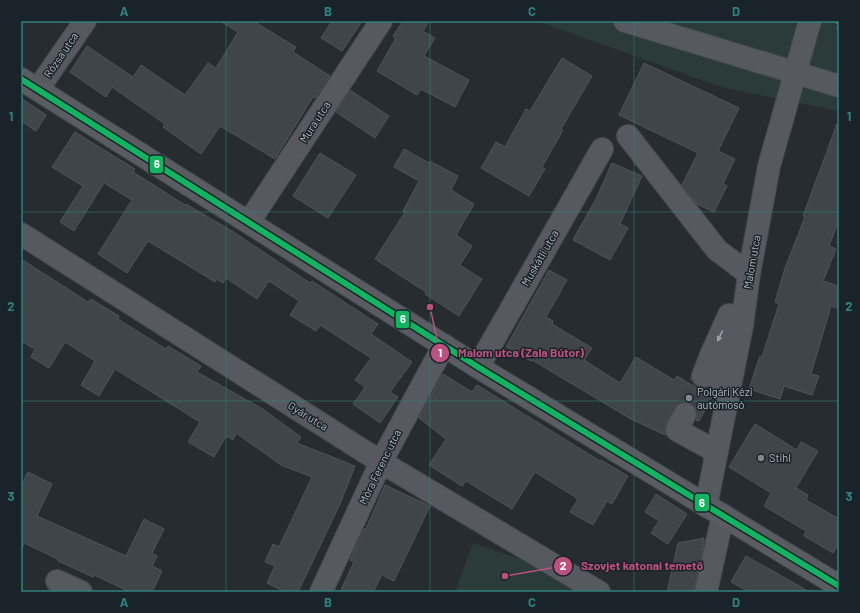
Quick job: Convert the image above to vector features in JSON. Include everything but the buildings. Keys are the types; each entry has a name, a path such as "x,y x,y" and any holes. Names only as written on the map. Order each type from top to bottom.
{"main road":[{"path":"30,84 478,367 839,586"}],"street":[{"name":"Rózsa utca","path":"30,84 84,21"},
{"name":"Mura utca","path":"249,222 381,21"},
{"path":"625,21 839,86"},
{"name":"Malom utca","path":"706,592 714,511 710,448 742,326 749,274 769,166 810,21"},
{"path":"628,136 717,250 749,274"},
{"name":"Muskátli utca","path":"478,367 602,149"},
{"name":"Gyár utca","path":"21,234 381,462 599,592"},
{"path":"702,376 729,315 742,326"},
{"name":"Móra Ferenc utca","path":"321,592 381,462 444,345"},
{"path":"685,414 677,430 710,448 726,364 711,355"},
{"path":"57,581 81,592"}],"path":[{"path":"836,21 839,33"}],"shaded area":[{"path":"537,21 839,21 839,111 724,88"},
{"path":"473,543 523,560 576,592 455,592"}],"tunnel":[{"path":"685,414 703,376"}],"transit line":[{"name":"6","path":"21,79 478,367 839,586"}],"place":[{"name":"Malom utca (Zala Bútor)","path":"430,307"},
{"name":"Polgári Kézi autómosó","path":"689,398"},
{"name":"Stihl","path":"761,458"},
{"name":"Szovjet katonai temető","path":"505,576"}]}
